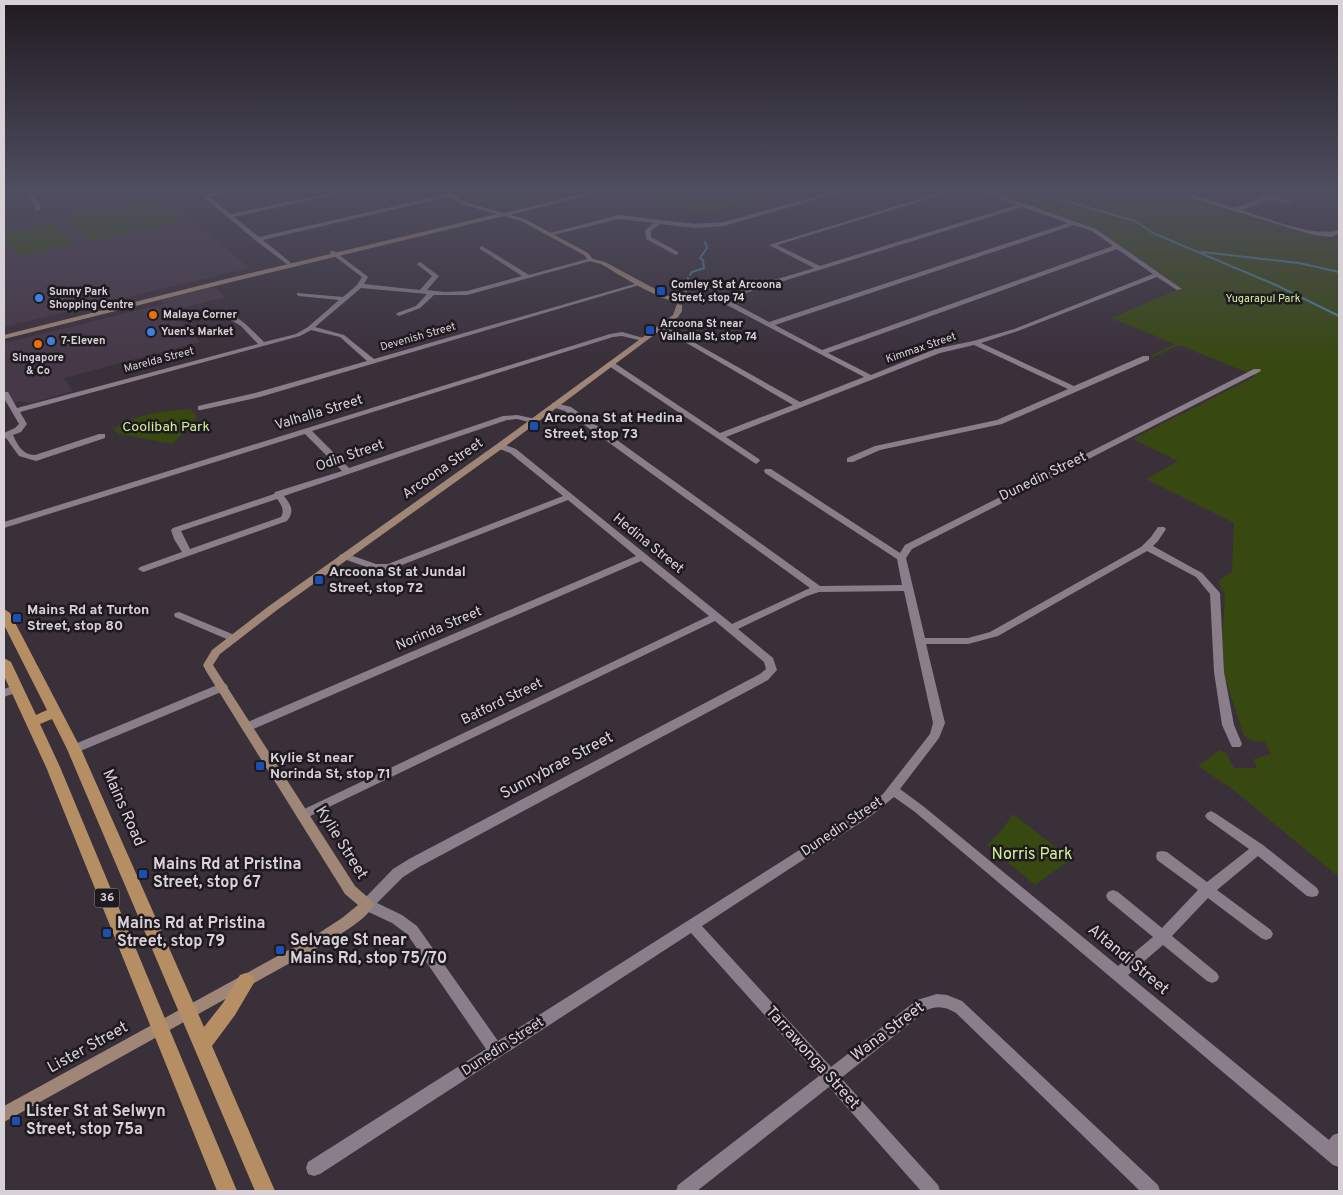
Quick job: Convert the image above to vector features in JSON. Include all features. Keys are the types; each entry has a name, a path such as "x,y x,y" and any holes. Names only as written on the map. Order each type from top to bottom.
{"main road":[{"name":"Mains Road","path":"4,612 74,749 265,1191"},
{"name":"36","path":"4,662 10,691 33,721 227,1191"},
{"path":"33,721 56,712"},
{"path":"202,1044 230,1009 246,981"}],"street":[{"path":"268,248 288,263"},
{"path":"4,337 355,248"},
{"path":"4,330 357,248"},
{"path":"482,248 528,276"},
{"path":"574,248 586,254 591,260"},
{"path":"666,248 676,253"},
{"path":"778,248 819,268"},
{"path":"334,253 365,277 360,286 432,293 468,293 591,260 603,263 640,284 679,302 720,299 884,248"},
{"path":"770,324 999,248"},
{"path":"823,352 1113,248"},
{"path":"1121,248 1179,290"},
{"path":"420,264 436,276 422,292"},
{"name":"Kimmax Street","path":"721,436 938,352 1016,330 1158,274"},
{"name":"Devenish Street","path":"201,408 257,395 640,284"},
{"name":"Marelda Street","path":"15,411 298,335 310,328 360,286"},
{"path":"399,314 418,307 432,293"},
{"path":"299,294 345,299"},
{"path":"720,299 871,378"},
{"name":"Arcoona Street","path":"216,652 344,556 500,446 676,316 679,311 679,302"},
{"path":"223,313 242,325 262,344"},
{"path":"661,326 800,405"},
{"path":"310,328 342,336 372,361"},
{"name":"Valhalla Street","path":"4,525 612,335 622,334 643,339"},
{"path":"975,343 1074,389"},
{"path":"850,460 878,448 999,422 1146,358"},
{"path":"610,364 756,460"},
{"name":"Dunedin Street","path":"314,1168 873,809 892,790 939,728 938,715 901,558 908,547 919,539 1257,371"},
{"path":"6,394 22,426 6,435 19,454 26,458 36,458 102,436"},
{"path":"555,405 568,409 818,589"},
{"name":"Odin Street","path":"188,553 176,530 506,418 517,417 533,421"},
{"path":"306,430 347,471"},
{"name":"Hedina Street","path":"500,446 513,451 730,628 768,660 772,670"},
{"path":"768,471 901,558"},
{"path":"143,569 284,519 287,515 287,506 278,494"},
{"path":"344,556 375,567 390,567 569,497"},
{"path":"921,641 968,641 994,634 1147,547 1161,529"},
{"path":"1147,547 1199,575 1215,593 1219,672 1228,725 1236,744"},
{"name":"Norinda Street","path":"247,726 642,557"},
{"path":"730,628 802,594 818,589 908,588"},
{"path":"179,615 233,638"},
{"name":"Batford Street","path":"302,814 716,617"},
{"name":"Kylie Street","path":"216,652 208,664 350,890 368,905 397,919 412,930 496,1052"},
{"name":"Sunnybrae Street","path":"368,905 392,878 414,862 542,792 764,677 772,670"},
{"path":"74,749 222,687"},
{"name":"Altandi Street","path":"892,790 919,809 1118,975 1336,1150"},
{"path":"1211,816 1258,849 1312,892"},
{"path":"1118,975 1162,936 1207,890 1258,849"},
{"path":"1162,856 1266,934"},
{"path":"1113,896 1212,977"},
{"name":"Lister Street","path":"4,1114 338,929 368,905"},
{"name":"Tarrawonga Street","path":"692,925 932,1191"},
{"name":"Wana Street","path":"684,1191 922,1005 932,1000 950,1002 966,1013 1152,1191"}],"shaded area":[{"path":"4,248 225,248 249,268 4,327"},
{"path":"214,287 225,297 171,311 200,342 64,378 73,391 30,403 21,401 4,405 4,343 164,304 161,300"}],"green space":[{"path":"12,248 56,248 19,256"},
{"name":"Yugarapul Park","path":"1124,248 1339,248 1339,877 1231,788 1198,766 1220,750 1226,753 1234,768 1257,768 1254,759 1271,754 1265,742 1252,741 1244,736 1225,678 1222,642 1225,595 1218,581 1232,572 1234,523 1146,479 1178,461 1133,439 1256,376 1179,345 1153,357 1150,356 1175,344 1111,318 1181,288"},
{"name":"Coolibah Park","path":"191,409 197,417 173,444 119,434 113,429 142,416"},
{"name":"Norris Park","path":"1013,814 1071,859 1035,885 987,845 1002,830"}],"waterway":[{"path":"690,275 692,272 704,268 703,260 700,258 707,248"},
{"path":"1188,248 1278,286 1335,314"},
{"path":"1202,252 1299,263 1339,272"},
{"path":"685,295 688,278"},
{"path":"1335,314 1339,316"}],"place":[{"name":"Comley St at Arcoona Street, stop 74","path":"661,291"},
{"name":"Sunny Park Shopping Centre","path":"39,298"},
{"name":"Malaya Corner","path":"153,315"},
{"name":"Arcoona St near Valhalla St, stop 74","path":"650,330"},
{"name":"Yuen's Market","path":"151,332"},
{"name":"7-Eleven","path":"51,341"},
{"name":"Singapore & Co","path":"38,344"},
{"name":"Arcoona St at Hedina Street, stop 73","path":"534,426"},
{"name":"Arcoona St at Jundal Street, stop 72","path":"319,580"},
{"name":"Mains Rd at Turton Street, stop 80","path":"17,618"},
{"name":"Kylie St near Norinda St, stop 71","path":"260,766"},
{"name":"Mains Rd at Pristina Street, stop 67","path":"143,874"},
{"name":"Mains Rd at Pristina Street, stop 79","path":"107,933"},
{"name":"Selvage St near Mains Rd, stop 75/70","path":"280,950"},
{"name":"Lister St at Selwyn Street, stop 75a","path":"16,1121"}]}
